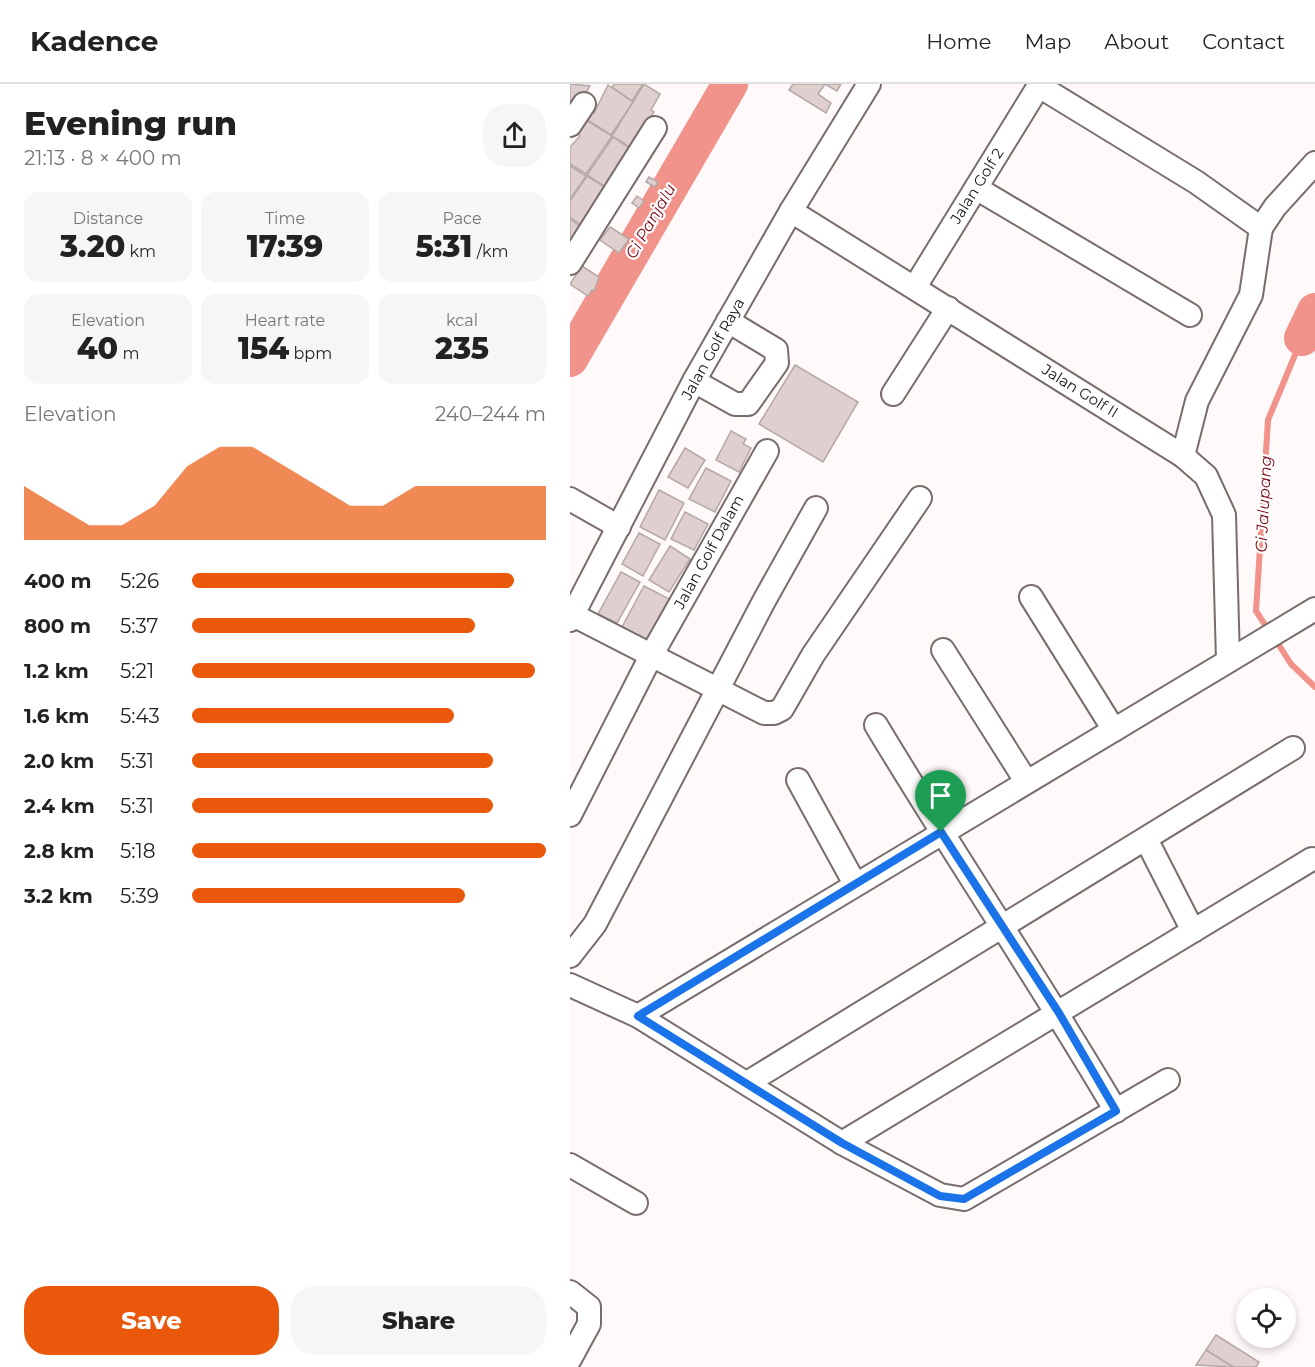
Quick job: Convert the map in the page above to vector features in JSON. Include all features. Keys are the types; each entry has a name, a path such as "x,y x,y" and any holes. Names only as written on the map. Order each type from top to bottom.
{"street":[{"name":"Jalan Golf Raya","path":"571,617 694,381 791,211 869,84"},
{"name":"Jalan Golf 2","path":"915,287 1040,85"},
{"path":"1040,85 1196,182 1261,228"},
{"path":"570,125 584,104"},
{"path":"570,263 655,128"},
{"path":"1184,456 1197,401 1251,295 1261,228 1275,207 1315,163"},
{"path":"976,188 1190,315"},
{"name":"Jalan Golf II","path":"791,211 1184,456 1206,476 1224,515 1228,661"},
{"path":"893,394 948,308"},
{"path":"694,381 735,404 748,404 777,363 776,350 728,321"},
{"name":"Jalan Golf Dalam","path":"570,815 652,654 766,451"},
{"path":"571,617 652,654 718,691 764,713 774,713 783,709 813,655 920,498"},
{"path":"570,499 619,527"},
{"path":"570,956 595,924 816,508"},
{"path":"1031,597 1114,730"},
{"path":"638,1016 1026,781 1228,661 1313,615"},
{"path":"943,650 1026,781"},
{"path":"876,725 941,832 1059,1013 1116,1111"},
{"path":"747,1083 1004,928 1293,748"},
{"path":"798,780 855,884"},
{"path":"1146,839 1193,932"},
{"path":"842,1143 1312,859"},
{"path":"570,985 638,1016 842,1143 940,1196 964,1199 1168,1080"},
{"path":"570,1165 636,1203"},
{"path":"570,1292 588,1306 589,1324 570,1359"}],"building":[{"path":"570,84 590,86 575,110 570,107"},
{"path":"614,84 643,84 632,101 612,87"},
{"path":"644,84 660,94 651,110 654,112 631,148 612,136"},
{"path":"793,84 825,84 818,94 831,103 826,113 789,90"},
{"path":"825,84 841,84 837,91"},
{"path":"608,85 633,102 611,135 586,119 591,112 594,113"},
{"path":"586,120 612,136 586,174 570,164 570,147 580,136 577,134"},
{"path":"613,137 638,154 610,190 587,175"},
{"path":"570,166 586,176 570,199"},
{"path":"587,176 608,189 588,230 570,217 570,201"},
{"path":"649,177 658,182 655,187 646,182"},
{"path":"637,196 644,201 639,208 632,203"},
{"path":"570,219 587,231 570,257"},
{"path":"610,227 629,239 619,253 600,240"},
{"path":"582,266 599,277 594,291 592,290 588,296 570,284"},
{"path":"795,365 858,402 823,462 759,424"},
{"path":"731,431 746,439 743,444 751,448 739,472 716,460"},
{"path":"685,448 705,460 688,488 668,477"},
{"path":"706,468 731,481 715,512 689,499"},
{"path":"659,490 684,503 665,540 640,527"},
{"path":"685,512 708,524 694,550 671,539"},
{"path":"639,533 660,544 643,576 622,564"},
{"path":"670,546 690,559 669,592 649,580"},
{"path":"621,572 640,582 617,623 598,614"},
{"path":"644,586 671,600 649,641 622,627"},
{"path":"1216,1335 1259,1362 1256,1367 1233,1367 1206,1350"},
{"path":"1206,1350 1233,1367 1196,1365"}],"waterway":[{"name":"Ci Panjalu","path":"570,359 730,84"},
{"name":"Ci Jalupang","path":"1302,338 1315,311"},
{"name":"Ci Jalupang","path":"1269,631 1256,611 1268,420 1302,338"},
{"name":"Ci Jalupang","path":"1275,639 1291,664 1315,687"}],"route":[{"path":"941,832 1059,1013 1116,1111 964,1199 940,1196 842,1143 638,1016 941,832"}]}
